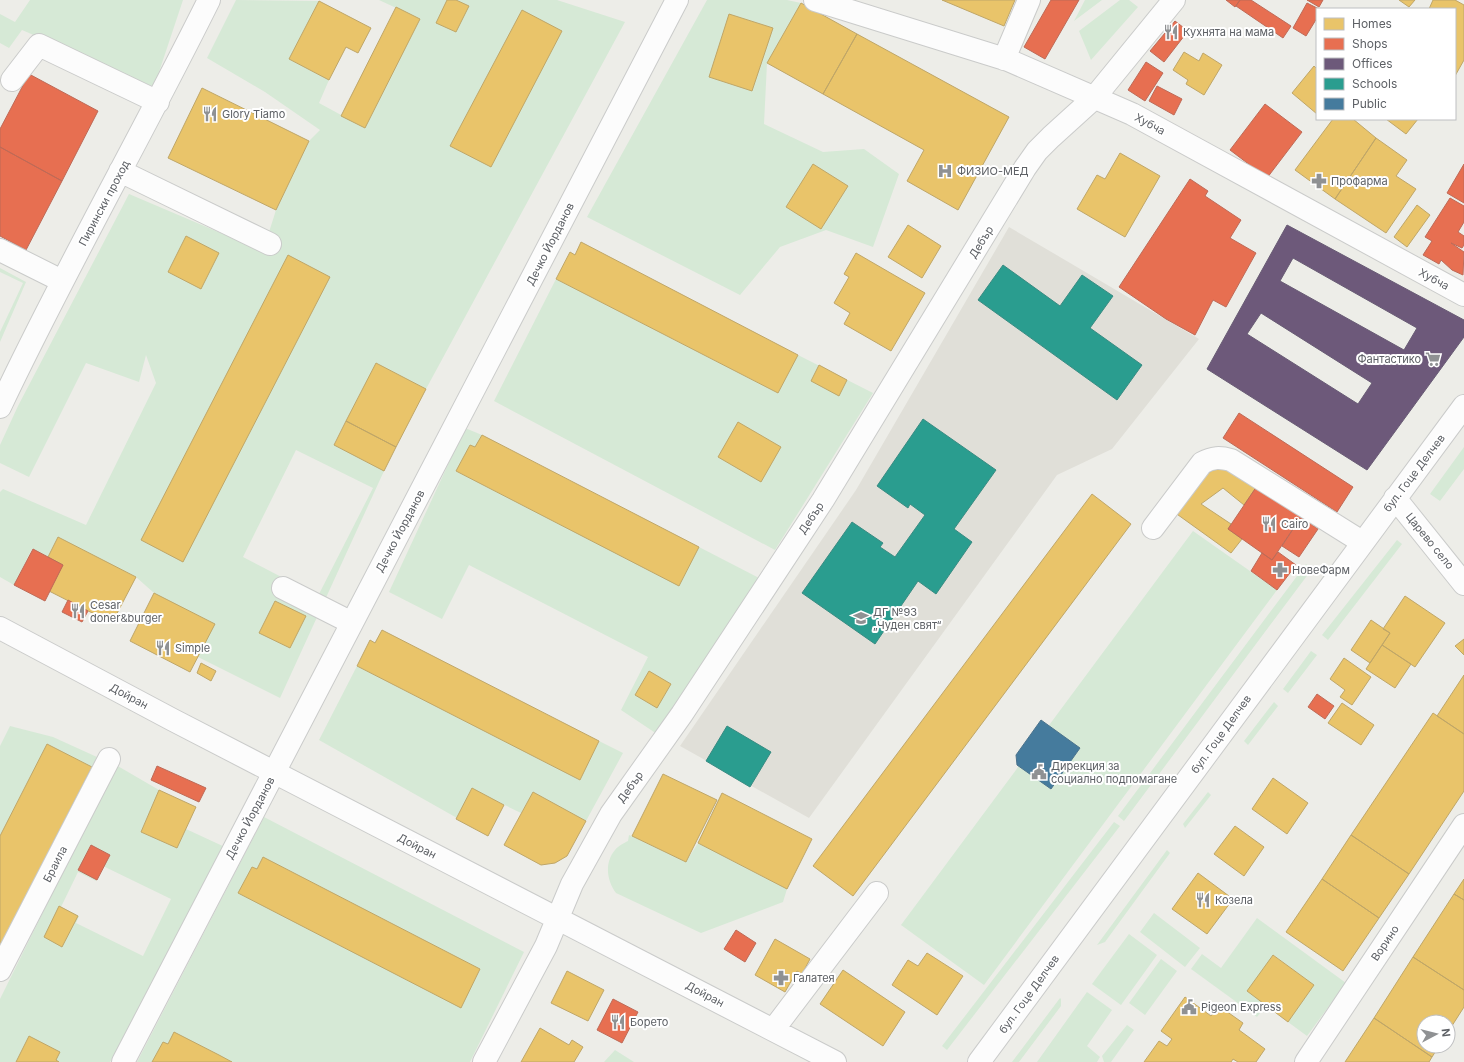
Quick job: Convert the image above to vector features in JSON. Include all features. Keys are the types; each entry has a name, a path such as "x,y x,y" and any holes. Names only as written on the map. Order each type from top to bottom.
{"street":[{"name":"Пирински проход","path":"0,407 62,281 158,102 209,0"},
{"name":"Дечко Йорданов","path":"123,1062 677,0"},
{"name":"Хубча","path":"815,0 1004,58 1132,114 1464,295"},
{"path":"1004,58 1029,0"},
{"name":"Дебър","path":"484,1062 546,946 572,884 611,814 682,714 823,500 1025,168 1046,142 1094,98 1174,0"},
{"path":"12,80 39,45 158,102"},
{"path":"120,171 270,244"},
{"path":"0,250 62,281"},
{"name":"бул. Гоце Делчев","path":"979,1062 1464,406"},
{"path":"1153,528 1202,463 1211,458 1221,457 1231,460 1362,542"},
{"name":"Царево село","path":"1395,498 1464,584"},
{"path":"283,588 352,623"},
{"name":"Дойран","path":"0,628 835,1062"},
{"name":"Браила","path":"0,970 109,759"},
{"name":"Ворино","path":"1306,1062 1464,825"},
{"path":"773,1030 877,893"}],"shaded area":[{"name":"ДГ №93 „Чуден свят“","path":"1009,227 1199,339 1112,449 1057,475 809,818 680,746 856,490"}],"green space":[{"path":"30,0 183,0 154,87 22,30 9,48 0,43 0,14 15,22"},
{"path":"236,0 319,1 289,59 329,80 319,103 365,128 420,19 379,0 557,0 625,22 426,389 376,363 334,444 384,471 280,698 198,657 154,593 136,577 58,537 48,557 32,549 14,585 0,577 0,492 3,489 86,525 156,383 146,355 139,382 86,363 29,477 0,463 0,445 18,406 129,194 263,251 276,210 309,141 320,130 265,92 207,58","holes":["296,450 373,488 318,596 243,557"]},
{"path":"707,0 787,0 801,3 767,63 764,124 823,152 864,149 899,174 873,247 826,230 780,247 740,295 587,217"},
{"path":"1085,0 1102,0 1074,21"},
{"path":"1120,0 1129,0 1138,7 1091,60 1079,31"},
{"path":"0,268 26,282 0,342 0,332 23,283 0,272"},
{"path":"556,279 778,393 798,355 873,393 775,550 494,401"},
{"path":"465,428 482,435 475,447 470,445 456,471 679,585 699,547 761,579 657,734 621,710 648,657 469,565 442,619 389,592"},
{"path":"1464,447 1464,469 1440,501 1430,494"},
{"path":"1193,531 1277,590 984,985 901,925"},
{"path":"1397,540 1402,544 1328,640 1322,635"},
{"path":"1306,564 1312,569 1124,821 1118,816"},
{"path":"1311,651 1317,655 1288,693 1283,689"},
{"path":"357,666 580,780 599,741 623,753 586,821 533,792 521,813 472,789 457,818 319,740"},
{"path":"1274,702 1278,706 1248,745 1244,741"},
{"path":"10,726 53,737 97,757 92,767 47,744 0,836 0,746"},
{"path":"116,765 159,790 141,832 177,848 186,829 227,848 110,1062 0,1062 0,999","holes":["103,866 171,899 143,956 76,923 79,916 61,907 78,872 96,881"]},
{"path":"1208,792 1211,795 1185,828 1183,824"},
{"path":"264,817 524,952 470,1062 137,1062","holes":["263,857 480,969 461,1007 239,893 252,867 257,869"]},
{"path":"1114,822 1120,826 947,1050 942,1046"},
{"path":"629,835 686,862 698,843 787,889 783,902 701,933 616,893 610,883 608,872 609,861 616,849 628,841"},
{"path":"1167,850 1170,853 1105,942 1097,945"},
{"path":"1154,913 1200,948 1185,967 1140,932"},
{"path":"1257,918 1346,983 1307,1036 1288,1022 1314,985 1274,955 1266,1005 1257,1017 1191,969 1202,954 1221,968"},
{"path":"1129,934 1157,955 1121,1005 1092,984"},
{"path":"1161,959 1177,971 1145,1015 1129,1003"},
{"path":"1087,992 1112,1010 1087,1046 1100,1057 1097,1062 1037,1062"},
{"path":"1060,998 1061,1006 1019,1062 1012,1062"},
{"path":"1127,1025 1134,1030 1111,1062 1104,1062 1102,1056"},
{"path":"615,1050 634,1062 604,1062"}],"building: Homes":[{"path":"447,0 456,0 469,6 456,32 436,23"},
{"path":"942,0 1015,0 1004,26"},
{"path":"1399,0 1415,0 1409,7"},
{"path":"1433,0 1455,0 1464,5 1464,60 1456,74 1456,8 1429,8"},
{"path":"319,1 371,28 358,53 346,47 329,80 289,59"},
{"path":"801,3 857,34 823,94 767,63"},
{"path":"396,7 420,19 365,128 341,116"},
{"path":"522,10 562,31 491,167 450,146"},
{"path":"729,14 773,28 752,91 709,77"},
{"path":"857,34 1009,117 958,210 907,181 924,150 823,94"},
{"path":"1184,52 1199,61 1203,53 1222,65 1204,95 1186,84 1188,80 1173,70"},
{"path":"1314,66 1316,68 1316,113 1292,93"},
{"path":"202,88 309,141 276,210 168,158"},
{"path":"1332,120 1354,120 1376,138 1335,199 1295,170"},
{"path":"1387,120 1417,120 1406,134"},
{"path":"1376,138 1407,160 1396,176 1416,189 1386,233 1335,199"},
{"path":"1120,153 1160,176 1125,237 1077,209 1097,175 1105,179"},
{"path":"813,164 848,186 821,229 786,207"},
{"path":"1417,205 1430,215 1407,247 1394,237"},
{"path":"908,225 941,246 922,278 888,257"},
{"path":"186,236 219,253 201,289 168,272"},
{"path":"581,242 798,355 778,393 556,279 570,252 575,255"},
{"path":"856,253 925,293 891,351 844,324 850,313 834,303 849,277 844,274"},
{"path":"288,255 330,277 183,562 141,540"},
{"path":"376,363 426,389 396,447 346,421"},
{"path":"819,365 847,380 839,396 811,381"},
{"path":"346,421 396,447 384,471 334,445"},
{"path":"738,422 781,447 761,482 718,457"},
{"path":"482,435 699,547 679,586 456,471 470,445 475,447"},
{"path":"1226,468 1257,486 1244,505 1223,488 1201,504 1231,524 1228,529 1242,539 1231,553 1174,512 1198,480 1213,470"},
{"path":"1092,494 1131,524 853,896 813,866"},
{"path":"58,537 136,577 112,623 49,591 63,565 48,557"},
{"path":"154,593 215,624 190,672 130,641"},
{"path":"1405,596 1445,623 1415,667 1382,645 1390,633 1383,629"},
{"path":"275,601 306,616 290,648 259,633"},
{"path":"1371,620 1390,633 1370,663 1351,650"},
{"path":"382,630 599,741 580,780 357,666 370,640 375,643"},
{"path":"1464,639 1464,655 1455,646"},
{"path":"1382,645 1411,664 1395,688 1366,669"},
{"path":"1344,658 1371,677 1352,705 1340,697 1345,690 1330,679"},
{"path":"201,663 216,671 211,681 197,673"},
{"path":"649,671 671,684 657,708 635,695"},
{"path":"1464,675 1464,734 1437,716"},
{"path":"1342,703 1374,725 1361,745 1328,723"},
{"path":"1433,713 1464,734 1464,791 1409,874 1351,835"},
{"path":"47,744 92,767 0,946 0,836"},
{"path":"663,774 717,800 686,862 632,836"},
{"path":"1273,778 1308,803 1287,834 1252,809"},
{"path":"472,788 504,805 488,836 456,819"},
{"path":"159,790 196,807 177,848 141,832"},
{"path":"533,792 586,821 567,856 555,863 541,865 504,845"},
{"path":"722,793 812,839 787,889 698,843"},
{"path":"1235,826 1264,847 1244,876 1214,854"},
{"path":"1351,835 1409,874 1379,918 1322,879"},
{"path":"263,857 480,969 461,1008 238,893 252,867 257,869"},
{"path":"1198,873 1233,899 1207,934 1172,909"},
{"path":"1322,879 1379,918 1343,971 1286,932"},
{"path":"1464,879 1464,900 1454,894"},
{"path":"1454,894 1464,900 1464,990 1413,957"},
{"path":"59,906 78,916 62,947 44,937"},
{"path":"775,939 810,959 802,974 797,971 785,992 755,975"},
{"path":"927,953 963,976 937,1015 892,985 908,960 918,966"},
{"path":"1273,955 1314,985 1288,1022 1247,991"},
{"path":"1413,957 1464,990 1464,1007 1456,1020 1456,1014 1416,1014 1416,1046 1374,1018"},
{"path":"843,970 905,1012 883,1046 820,1004"},
{"path":"567,971 604,990 588,1021 551,1003"},
{"path":"1185,997 1211,1016 1219,1006 1243,1023 1239,1030 1265,1049 1256,1062 1238,1062 1233,1059 1231,1062 1144,1062 1159,1041 1167,1046 1172,1039 1161,1031"},
{"path":"1374,1018 1416,1046 1416,1054 1428,1054 1432,1057 1429,1062 1345,1062"},
{"path":"540,1028 569,1045 572,1040 583,1047 574,1062 521,1062"},
{"path":"174,1032 232,1062 152,1062 163,1042 168,1044"},
{"path":"29,1036 60,1052 56,1060 59,1062 16,1062"}],"building: Shops":[{"path":"1051,0 1079,0 1045,59 1024,47"},
{"path":"1226,0 1240,0 1235,7"},
{"path":"1240,0 1251,0 1291,26 1283,38 1236,6"},
{"path":"1307,0 1323,0 1319,7"},
{"path":"1307,3 1317,8 1316,20 1306,36 1293,28"},
{"path":"1175,21 1188,31 1164,62 1150,51"},
{"path":"1146,62 1163,73 1145,101 1128,90"},
{"path":"29,74 98,111 62,181 0,147 0,129"},
{"path":"1157,86 1182,99 1174,115 1149,101"},
{"path":"1265,104 1302,132 1267,178 1230,150"},
{"path":"0,147 62,181 26,250 0,236"},
{"path":"1464,164 1464,203 1447,193"},
{"path":"1190,179 1208,191 1205,196 1241,220 1230,238 1256,253 1226,307 1213,300 1195,335 1166,319 1119,287"},
{"path":"1450,198 1464,206 1464,222 1458,232 1464,236 1464,245 1462,248 1451,243 1464,252 1463,275 1452,270 1441,260 1439,264 1423,255 1432,241 1425,237"},
{"path":"1239,413 1353,487 1337,512 1223,438"},
{"path":"1257,486 1301,517 1272,560 1228,529"},
{"path":"1301,517 1318,529 1299,557 1282,546"},
{"path":"33,549 63,565 45,601 14,585"},
{"path":"1278,552 1296,565 1277,590 1251,571 1262,553 1272,560"},
{"path":"68,600 88,611 82,622 62,612"},
{"path":"1317,694 1334,706 1325,719 1308,707"},
{"path":"157,766 206,788 199,802 151,780"},
{"path":"91,845 110,855 97,880 78,870"},
{"path":"736,930 756,943 745,962 724,949"},
{"path":"613,999 638,1012 622,1043 597,1030"}],"building: Offices":[{"path":"1287,225 1464,320 1464,337 1367,470 1207,369","holes":["1293,258 1417,328 1404,350 1280,281","1261,313 1372,383 1358,404 1247,334"]}],"building: Schools":[{"path":"1003,265 1060,306 1082,275 1113,296 1090,328 1142,365 1117,400 978,300"},
{"path":"923,419 996,470 954,529 972,542 936,594 918,581 875,644 802,593 852,522 883,543 880,547 895,557 925,515 910,504 908,508 877,486"},
{"path":"727,726 771,752 750,787 706,761"}],"building: Public":[{"path":"1041,720 1080,748 1051,789 1017,765 1016,755"}],"place":[{"name":"Кухнята на мама","path":"1171,32"},
{"name":"Glory Tiamo","path":"210,114"},
{"name":"ФИЗИО-МЕД","path":"945,171"},
{"name":"Профарма","path":"1319,181"},
{"name":"Фантастико","path":"1433,359"},
{"name":"Cairo","path":"1269,524"},
{"name":"НовеФарм","path":"1280,570"},
{"name":"Cesar doner&burger","path":"78,611"},
{"name":"ДГ №93 „Чуден свят“","path":"861,618"},
{"name":"Simple","path":"163,648"},
{"name":"Дирекция за социално подпомагане","path":"1039,772"},
{"name":"Козела","path":"1203,900"},
{"name":"Галатея","path":"781,978"},
{"name":"Pigeon Express","path":"1189,1007"},
{"name":"Борето","path":"618,1022"}]}
